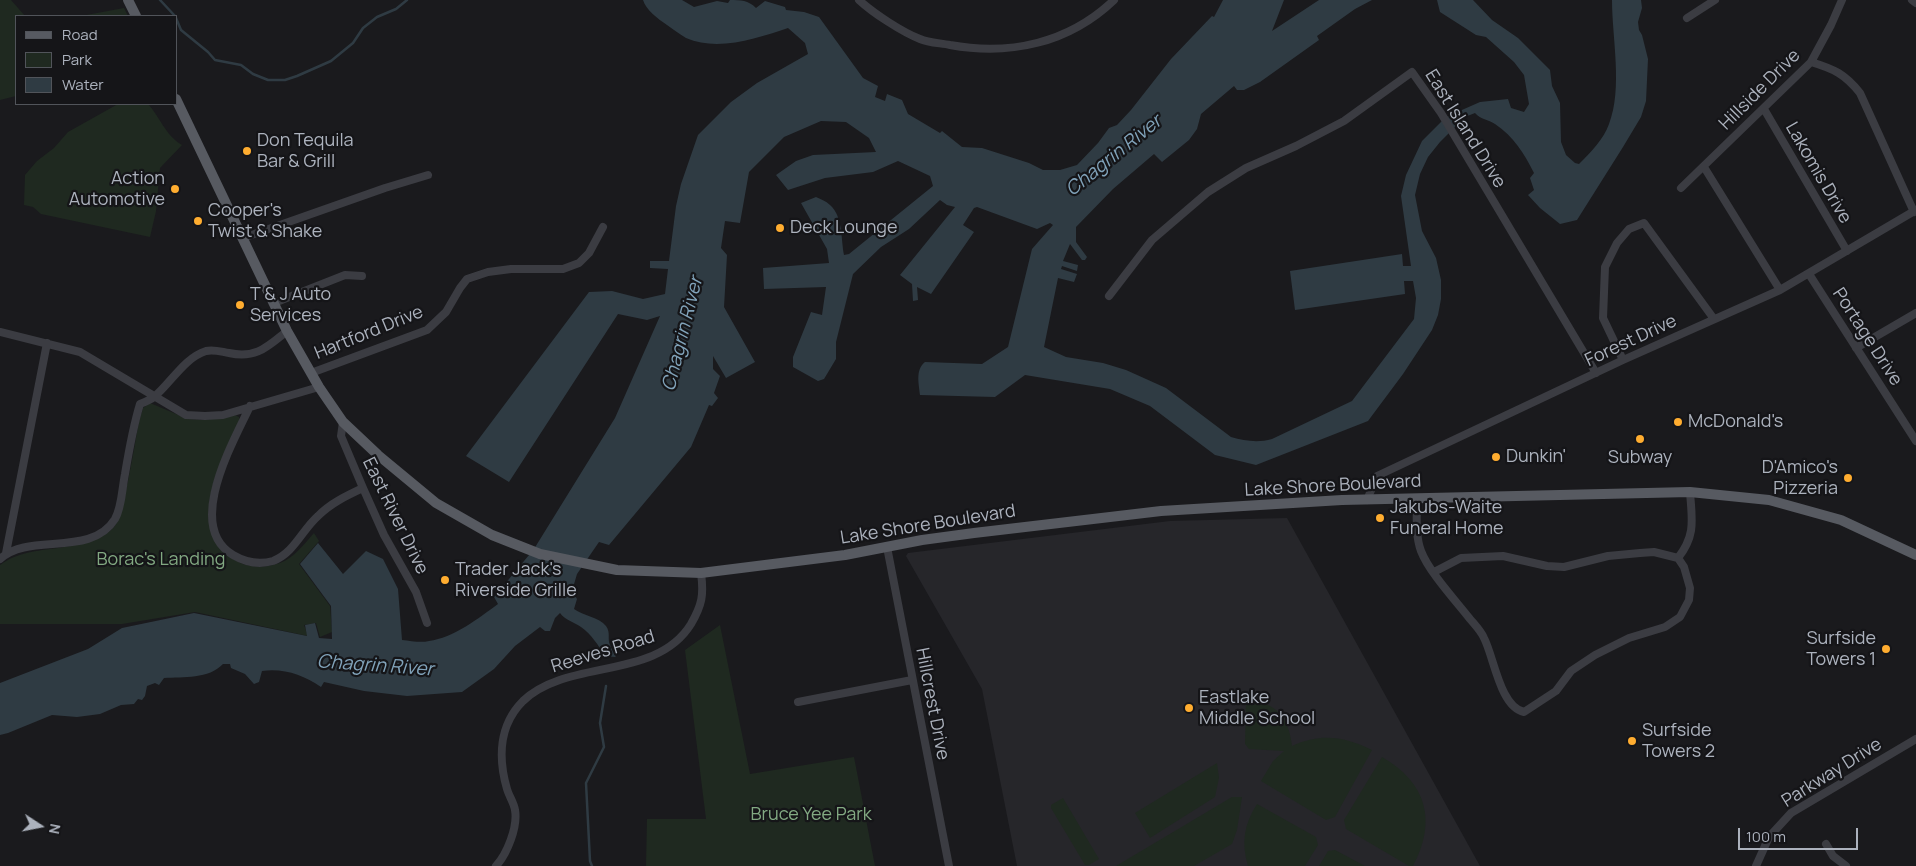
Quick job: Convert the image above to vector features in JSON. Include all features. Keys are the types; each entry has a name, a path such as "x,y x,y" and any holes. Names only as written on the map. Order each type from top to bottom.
{"main road":[{"path":"128,0 136,15"},
{"name":"Lake Shore Boulevard","path":"178,103 287,331 319,387 343,422 378,456 436,503 492,536 540,554 618,570 701,574 845,555 939,538 1127,514 1417,498 1690,492 1776,502 1841,520 1916,555"}],"street":[{"path":"859,0 871,11 921,39 968,48 992,49 1017,47 1068,33 1114,0"},
{"path":"1687,18 1715,0"},
{"name":"Hillside Drive","path":"1681,188 1811,62 1842,0"},
{"path":"1912,0 1916,3"},
{"path":"1811,62 1831,68 1848,78 1860,92 1915,211"},
{"name":"East Island Drive","path":"1109,296 1152,240 1208,192 1252,164 1296,146 1344,120 1412,72 1455,137 1596,374"},
{"name":"Lakomis Drive","path":"1764,109 1847,251"},
{"path":"1704,167 1780,290"},
{"path":"243,238 385,188 428,175"},
{"name":"Forest Drive","path":"1366,500 1377,476 1623,360 1780,290 1915,211"},
{"path":"1623,360 1603,318 1604,284 1605,267 1618,243 1629,229 1644,223 1714,320"},
{"name":"Hartford Drive","path":"311,373 426,330 446,312 466,279 488,272 511,269 563,269 579,264 588,253 603,226"},
{"name":"Portage Drive","path":"1809,274 1916,442"},
{"path":"274,303 345,275 362,276"},
{"path":"1856,348 1916,313"},
{"path":"3,556 26,548 82,541 106,530 116,518 120,504 132,430 140,404 154,397 174,375 194,358 207,351 238,355 255,354 287,331"},
{"path":"0,332 80,352 186,415 223,415 319,387"},
{"path":"3,556 47,343"},
{"path":"250,406 218,476 212,513 214,530 220,542 229,552 242,560 259,563 274,560 289,551 316,518 331,504 363,488"},
{"name":"East River Drive","path":"343,422 341,436 384,535 416,592 427,623"},
{"path":"1678,558 1686,548 1692,534 1690,492"},
{"path":"1417,498 1421,551 1434,572 1484,637 1495,672 1512,706 1517,711 1524,712 1556,691 1571,671 1595,655 1629,638 1665,627 1680,616 1689,600 1690,588 1684,567 1678,558 1654,552 1608,556 1564,567 1547,566 1503,556 1460,558 1434,572"},
{"name":"Hillcrest Drive","path":"887,547 949,866"},
{"name":"Reeves Road","path":"496,866 502,860 512,839 515,811 507,792 502,769 501,747 507,724 523,702 542,687 567,678 632,663 662,651 675,642 686,632 696,614 703,594 701,574"},
{"path":"798,702 912,680"},
{"name":"Parkway Drive","path":"1756,866 1769,837 1791,813 1916,739"},
{"path":"1826,844 1833,856 1846,866"}],"shaded area":[{"name":"Eastlake Middle School","path":"1287,518 1480,866 1017,866 982,689 906,556 908,553 1170,521"}],"green space":[{"path":"0,0 11,0 24,15 15,15 15,96 0,100"},
{"path":"124,8 128,15 86,15"},
{"path":"116,105 149,105 171,136 182,145 160,168 156,211 150,237 41,214 33,207 24,205 25,175 68,132"},
{"name":"Borac's Landing","path":"150,403 188,419 204,420 235,415 239,417 240,422 220,464 210,497 210,523 214,536 220,547 240,563 252,566 265,566 280,563 290,558 314,533 319,541 299,564 330,606 332,632 320,637 316,623 304,625 308,636 195,612 122,624 0,624 0,565 14,557 28,553 88,542 109,532 114,527 122,509 143,408"},
{"name":"Bruce Yee Park","path":"720,625 750,774 854,757 875,866 646,866 647,819 706,819 685,650"},
{"path":"1246,701 1266,704 1280,713 1288,728 1292,746 1312,739 1332,738 1362,745 1372,750 1335,817 1326,820 1261,781 1273,761 1284,751 1249,749 1245,744"},
{"path":"1382,757 1397,767 1409,779 1418,791 1423,804 1426,819 1425,834 1413,866 1409,866 1346,829 1344,820"},
{"path":"1217,763 1219,778 1215,797 1150,838 1135,813"},
{"path":"1232,797 1242,797 1237,830 1232,844 1194,866 1116,866"},
{"path":"1063,798 1099,859 1089,865 1085,865 1051,808 1051,805"},
{"path":"1257,804 1316,837 1318,845 1305,866 1248,866 1244,842 1245,834 1249,819"},
{"path":"1335,850 1365,866 1319,866 1328,851"}],"water":[{"name":"Chagrin River","path":"643,0 682,0 694,7 717,1 728,3 730,0 738,0 747,2 756,8 765,1 785,7 786,10 804,12 819,17 863,78 878,86 875,97 885,101 887,94 902,100 908,114 940,133 942,131 962,147 982,148 1029,163 1043,170 1060,170 1077,165 1109,128 1117,125 1171,59 1212,16 1214,17 1223,0 1284,0 1272,31 1319,0 1372,0 1355,9 1317,36 1319,40 1260,82 1244,90 1237,90 1234,86 1201,114 1197,129 1189,140 1162,162 1154,154 1113,189 1076,227 1076,242 1087,257 1085,260 1082,260 1070,244 1063,261 1078,265 1077,271 1062,266 1061,269 1077,274 1074,282 1058,278 1044,347 1066,357 1103,363 1126,370 1166,388 1231,437 1241,440 1262,441 1272,439 1352,401 1414,319 1416,298 1413,281 1404,281 1405,294 1295,310 1290,271 1402,254 1403,266 1411,266 1401,196 1406,175 1422,141 1446,117 1480,102 1508,99 1511,108 1524,112 1529,104 1524,75 1514,62 1486,37 1476,35 1440,12 1437,0 1473,0 1492,20 1518,38 1550,70 1552,86 1560,103 1561,142 1566,155 1579,164 1604,135 1613,110 1616,63 1612,0 1641,0 1642,8 1638,22 1648,59 1646,101 1641,117 1577,220 1560,224 1540,208 1528,195 1534,190 1530,178 1534,173 1513,140 1495,124 1475,113 1465,117 1428,157 1420,174 1415,195 1422,231 1436,258 1441,280 1441,299 1438,315 1432,330 1403,374 1368,421 1256,465 1215,455 1150,406 1110,389 1025,375 995,397 920,395 919,373 925,362 982,364 1008,347 1032,249 1053,225 1050,223 1037,229 977,207 974,208 963,225 974,232 931,294 917,287 918,300 913,301 912,284 900,275 955,207 947,205 940,200 909,229 881,247 853,274 836,342 836,359 824,379 818,381 793,367 793,357 811,312 822,315 826,287 764,289 763,268 829,263 827,249 801,203 816,197 830,205 837,215 841,228 844,255 849,254 933,186 930,176 898,161 873,172 825,178 788,190 776,175 796,161 813,155 876,152 869,138 846,122 821,121 784,137 749,172 740,223 725,221 721,248 727,255 724,307 755,362 726,378 713,356 713,369 720,376 714,393 718,398 712,406 709,405 691,447 609,545 599,542 577,574 572,591 577,599 574,609 606,626 609,643 615,657 605,656 588,633 560,613 555,618 550,631 545,631 540,627 515,646 494,669 462,692 407,696 364,691 324,682 321,687 300,676 270,670 262,671 259,682 254,684 245,674 231,668 230,664 223,664 203,675 164,678 159,685 155,683 147,686 145,696 142,700 138,699 134,704 121,705 100,714 77,717 52,715 0,735 0,683 88,649 122,628 194,613 307,636 305,625 315,623 319,638 332,639 331,606 300,564 318,543 343,574 366,551 383,559 398,589 402,640 426,642 447,636 465,627 498,604 494,597 534,549 615,418 660,316 647,320 618,314 509,482 466,456 589,292 612,291 643,299 665,294 668,269 650,268 650,261 669,261 676,206 681,184 698,135 731,102 757,83 808,54 805,43 788,28 738,42 711,44 698,42 686,38 656,17"}],"waterway":[{"path":"160,0 174,15"},
{"path":"178,23 181,30 215,60 241,65 253,74 268,80 285,80 331,61 353,43 363,28 377,17 396,9 407,0"},
{"path":"592,866 590,861 586,783 604,747 600,723 606,686"}],"place":[{"name":"Don Tequila Bar & Grill","path":"247,151"},
{"name":"Action Automotive","path":"175,189"},
{"name":"Cooper's Twist & Shake","path":"198,221"},
{"name":"Deck Lounge","path":"780,228"},
{"name":"T & J Auto Services","path":"240,305"},
{"name":"McDonald's","path":"1678,422"},
{"name":"Subway","path":"1640,439"},
{"name":"Dunkin'","path":"1496,457"},
{"name":"D'Amico's Pizzeria","path":"1848,478"},
{"name":"Jakubs-Waite Funeral Home","path":"1380,518"},
{"name":"Trader Jack's Riverside Grille","path":"445,580"},
{"name":"Surfside Towers 1","path":"1886,649"},
{"name":"Eastlake Middle School","path":"1189,708"},
{"name":"Surfside Towers 2","path":"1632,741"}]}
